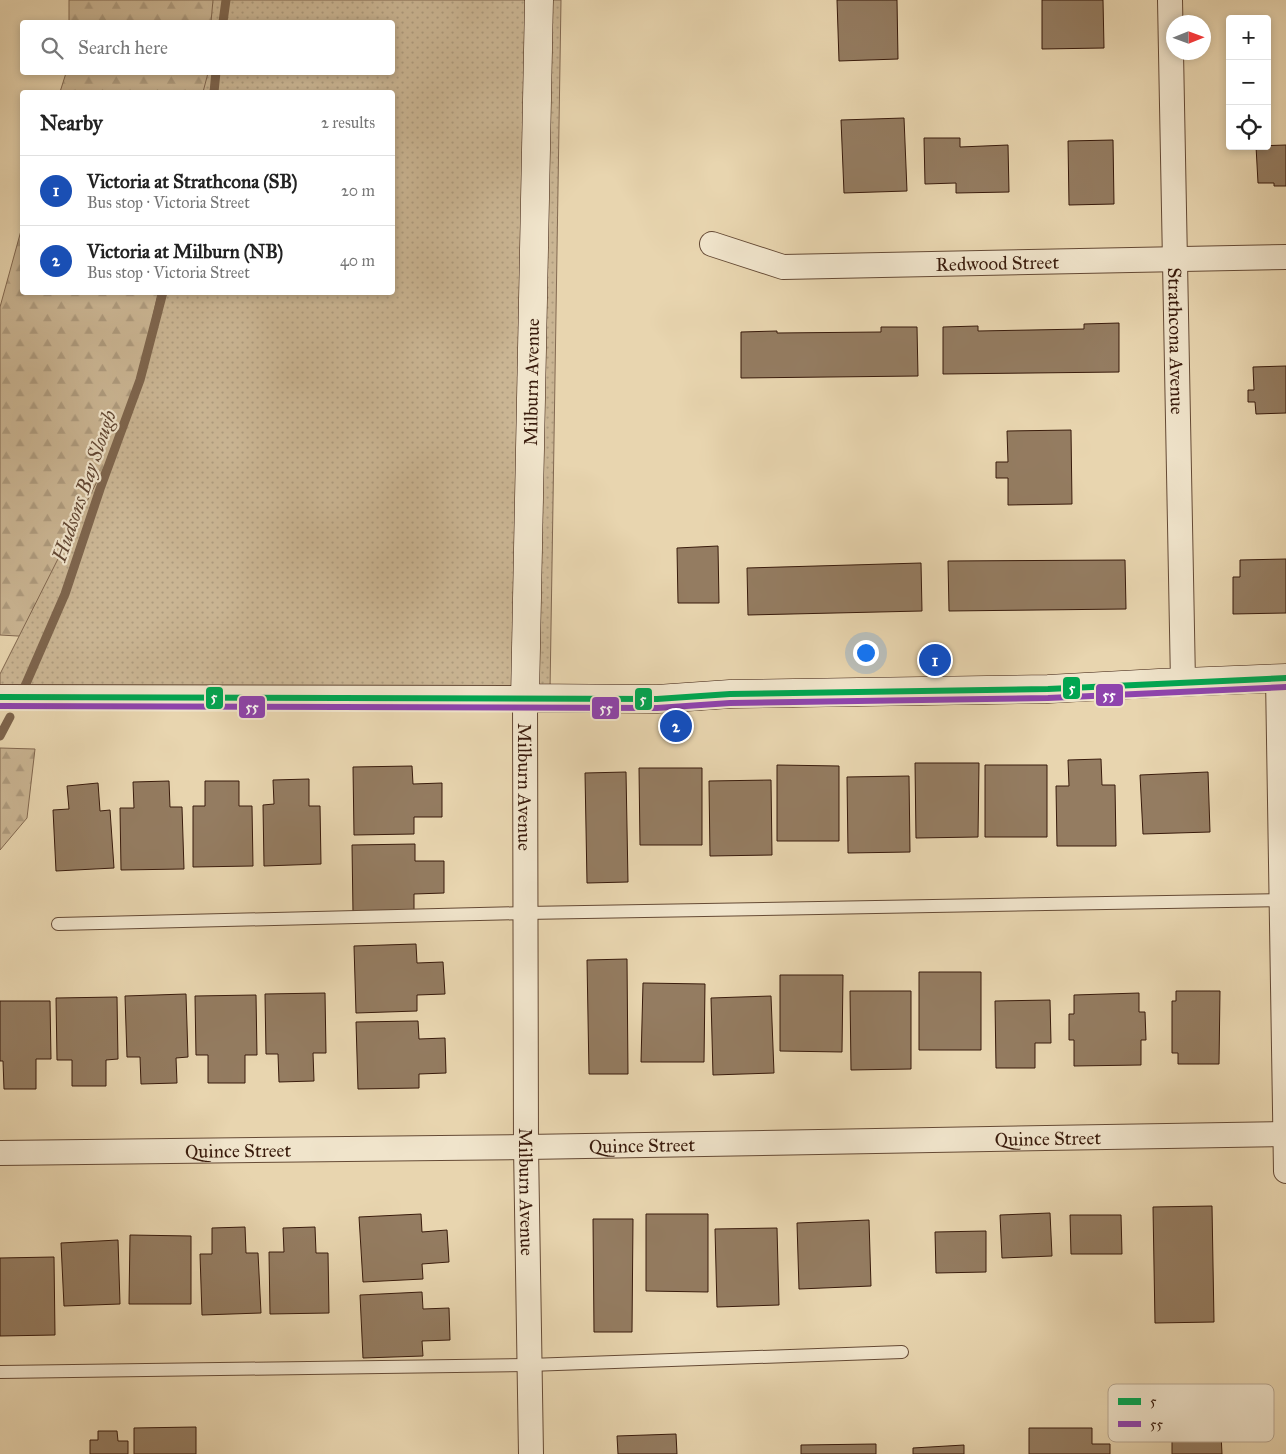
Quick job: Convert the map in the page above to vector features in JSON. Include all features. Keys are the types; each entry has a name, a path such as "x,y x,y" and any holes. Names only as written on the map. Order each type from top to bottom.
{"street":[{"name":"Milburn Avenue","path":"531,1454 526,1147 525,698 539,0"},
{"name":"Strathcona Avenue","path":"1170,0 1183,682"},
{"name":"Redwood Street","path":"712,244 783,268 1286,257"},
{"path":"0,697 657,699 730,694 1048,689 1282,678 1286,1171"},
{"name":"Quince Street","path":"0,1153 526,1147 1286,1134"}],"lane":[{"path":"58,924 525,912 1284,900"},
{"path":"0,1372 529,1365 902,1352"}],"green space":[{"path":"69,0 293,0 290,20 69,20"},
{"path":"213,0 561,0 550,691 0,697 0,674 132,412 158,295 395,295 395,90 204,90 207,75 395,75 395,20 211,20"},
{"path":"65,75 285,75 283,90 61,90"},
{"path":"20,234 20,295 240,295 140,643 0,635 0,307"},
{"path":"0,748 35,749 27,818 0,850"}],"building":[{"path":"837,0 897,0 898,59 839,61"},
{"path":"1042,0 1103,0 1104,48 1042,49"},
{"path":"904,118 907,191 844,193 841,120"},
{"path":"924,138 960,138 960,147 1008,145 1009,192 956,193 956,183 925,184"},
{"path":"1113,140 1114,204 1069,205 1068,141"},
{"path":"1286,145 1286,186 1274,186 1274,183 1258,183 1256,150 1271,150 1271,146"},
{"path":"1119,323 1119,372 943,374 943,327 978,326 978,331 1084,329 1084,324"},
{"path":"881,327 917,327 918,376 741,378 741,332 881,332"},
{"path":"1286,366 1286,413 1256,414 1255,402 1248,402 1248,390 1254,390 1253,367"},
{"path":"1071,430 1072,504 1008,505 1008,478 996,478 996,462 1008,462 1007,431"},
{"path":"718,546 719,603 678,603 677,548"},
{"path":"1286,559 1286,613 1233,614 1233,577 1240,577 1240,560"},
{"path":"1125,560 1126,609 949,611 948,561"},
{"path":"921,563 922,611 748,615 747,568"},
{"path":"1101,759 1102,785 1115,785 1116,846 1057,846 1056,786 1069,786 1068,760"},
{"path":"915,763 979,763 978,837 916,838"},
{"path":"777,765 839,766 839,841 777,841"},
{"path":"985,765 1047,765 1047,837 985,837"},
{"path":"412,766 413,784 442,783 442,817 414,817 414,834 354,835 353,767"},
{"path":"639,768 702,768 702,845 640,845"},
{"path":"626,772 628,882 587,883 585,773"},
{"path":"1208,772 1210,832 1143,834 1140,775"},
{"path":"909,776 910,852 848,853 847,777"},
{"path":"309,779 309,806 320,806 321,864 264,866 263,805 274,804 273,780"},
{"path":"771,780 772,855 710,856 709,781"},
{"path":"169,781 170,807 182,807 184,869 121,870 120,808 134,808 133,782"},
{"path":"205,781 239,781 239,806 252,806 253,866 193,867 193,806 205,806"},
{"path":"98,783 100,811 110,810 114,868 56,871 53,810 69,809 67,786"},
{"path":"415,844 415,861 444,861 444,893 414,894 414,912 353,913 352,845"},
{"path":"416,944 417,963 443,962 445,994 417,995 417,1011 356,1013 354,946"},
{"path":"627,959 628,1074 589,1074 587,960"},
{"path":"919,972 981,972 981,1050 919,1050"},
{"path":"780,975 843,975 842,1052 780,1051"},
{"path":"643,983 705,984 704,1062 641,1062"},
{"path":"850,991 911,991 911,1069 851,1070"},
{"path":"1176,991 1220,991 1219,1064 1178,1064 1178,1053 1172,1053 1172,1001 1176,1001"},
{"path":"325,993 326,1053 313,1053 314,1081 279,1082 278,1054 266,1054 265,994"},
{"path":"1139,993 1139,1012 1145,1012 1146,1040 1141,1040 1141,1065 1074,1066 1074,1040 1069,1040 1069,1014 1074,1014 1074,995"},
{"path":"186,994 188,1057 176,1058 177,1083 141,1084 140,1057 127,1057 125,996"},
{"path":"256,995 257,1055 245,1055 245,1083 208,1083 208,1055 196,1055 195,996"},
{"path":"771,996 774,1073 713,1075 711,998"},
{"path":"117,997 118,1059 106,1060 106,1086 72,1086 72,1060 57,1060 56,998"},
{"path":"1050,1000 1051,1043 1035,1043 1035,1068 996,1068 995,1001"},
{"path":"0,1001 50,1001 51,1059 36,1059 36,1089 4,1089 3,1061 0,1061"},
{"path":"418,1021 419,1039 445,1038 446,1073 419,1074 419,1088 358,1089 356,1022"},
{"path":"1212,1206 1214,1322 1155,1323 1153,1207"},
{"path":"1050,1213 1052,1256 1002,1258 1000,1215"},
{"path":"421,1214 422,1232 447,1230 449,1262 422,1264 423,1279 363,1282 359,1217"},
{"path":"646,1214 708,1214 708,1292 646,1291"},
{"path":"1070,1215 1121,1215 1122,1254 1071,1254"},
{"path":"593,1219 633,1219 632,1332 594,1332"},
{"path":"869,1220 871,1286 799,1289 797,1223"},
{"path":"245,1227 246,1253 258,1253 261,1313 202,1315 200,1254 212,1254 212,1228"},
{"path":"315,1227 316,1253 328,1253 329,1313 270,1314 269,1252 284,1252 283,1228"},
{"path":"777,1228 779,1305 717,1307 715,1229"},
{"path":"986,1231 986,1272 936,1273 935,1232"},
{"path":"130,1235 191,1236 191,1304 129,1304"},
{"path":"118,1240 120,1304 64,1306 61,1243"},
{"path":"54,1257 55,1335 0,1336 0,1258"},
{"path":"422,1292 423,1309 449,1308 450,1340 422,1341 423,1356 363,1358 360,1295"},
{"path":"196,1427 196,1454 134,1454 134,1428"},
{"path":"1029,1428 1092,1428 1092,1444 1110,1444 1110,1454 1029,1454"},
{"path":"98,1431 117,1431 118,1441 128,1441 128,1454 90,1454 90,1440 98,1440"},
{"path":"676,1434 677,1454 618,1454 617,1436"},
{"path":"1172,1442 1221,1442 1222,1454 1172,1454"},
{"path":"876,1444 876,1454 801,1454 801,1445"},
{"path":"964,1445 964,1454 913,1454 913,1448"}],"waterway":[{"name":"Hudsons Bay Slough","path":"223,20 226,0"},
{"name":"Hudsons Bay Slough","path":"214,90 216,75"},
{"name":"Hudsons Bay Slough","path":"25,686 65,594 100,489 140,380 162,295"},
{"name":"Hudsons Bay Slough","path":"0,736 10,717"}],"transit line":[{"name":"5","path":"0,697 657,699 730,694 1048,689 1286,678"},
{"name":"55","path":"0,706 657,708 730,703 1048,698 1286,687"}],"place":[{"name":"Victoria at Strathcona (SB)","path":"935,660"},
{"name":"Victoria at Milburn (NB)","path":"676,726"}]}
